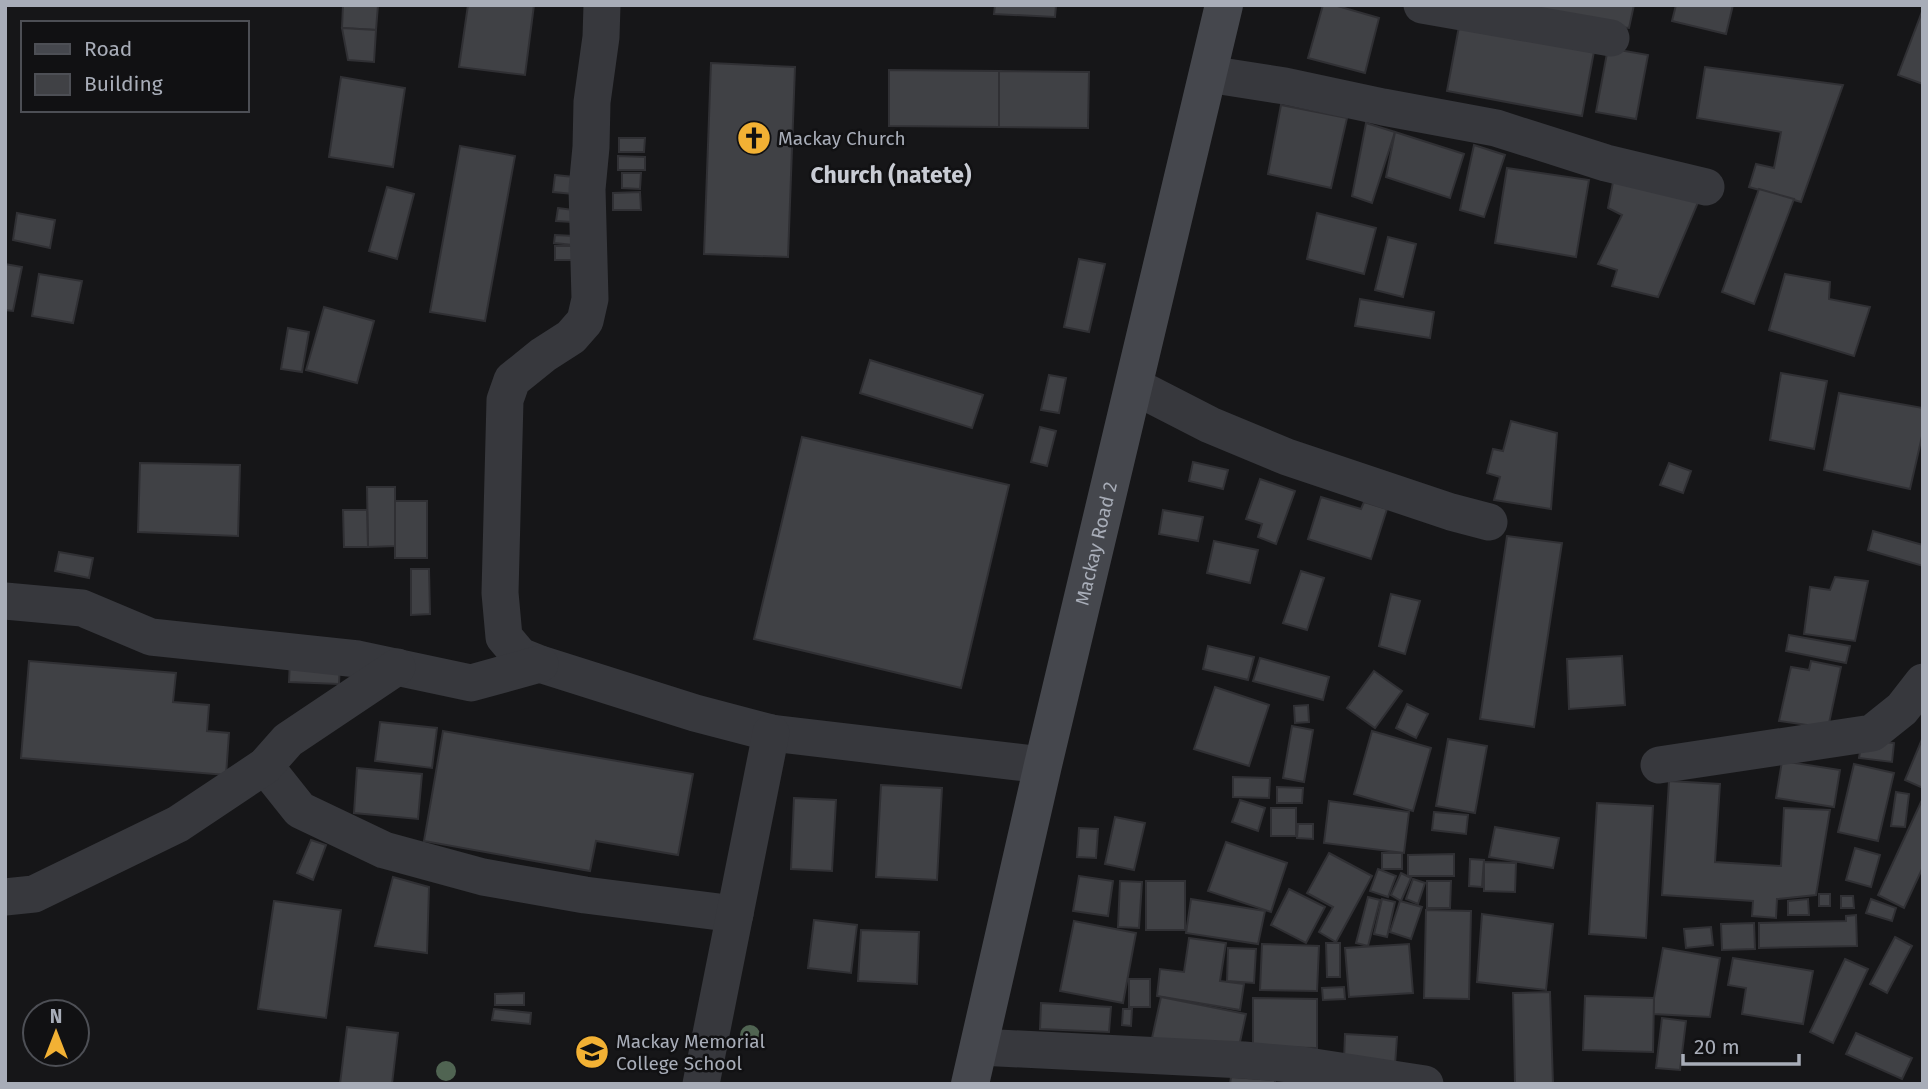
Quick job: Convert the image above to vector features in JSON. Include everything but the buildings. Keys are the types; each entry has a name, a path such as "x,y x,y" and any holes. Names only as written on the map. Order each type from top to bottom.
{"street":[{"path":"602,5 587,189 590,299 585,321 570,337 512,380 505,400 500,593 504,637 520,656 540,664 683,709 771,733 1043,765"},
{"name":"Mackay Road 2","path":"970,1084 1224,5"},
{"path":"1422,5 1611,38"},
{"path":"1208,74 1285,86 1496,128 1606,163 1706,187"},
{"path":"1134,386 1210,425 1287,457 1451,512 1489,522"},
{"path":"5,601 82,607 151,637 358,659 471,682 540,664"},
{"path":"5,897 34,894 178,824 265,766 288,740 397,667"},
{"path":"1659,765 1872,733 1902,709 1923,682"},
{"path":"701,1084 771,733"},
{"path":"265,766 300,810 384,850 496,879 585,895 735,914"},
{"path":"979,1047 1255,1061 1301,1065 1425,1084"}],"place":[{"name":"Mackay Church","path":"754,138"},
{"name":"Mackay Memorial College School","path":"592,1052"}],"district":[{"name":"Church (natete)","path":"891,175"}]}
